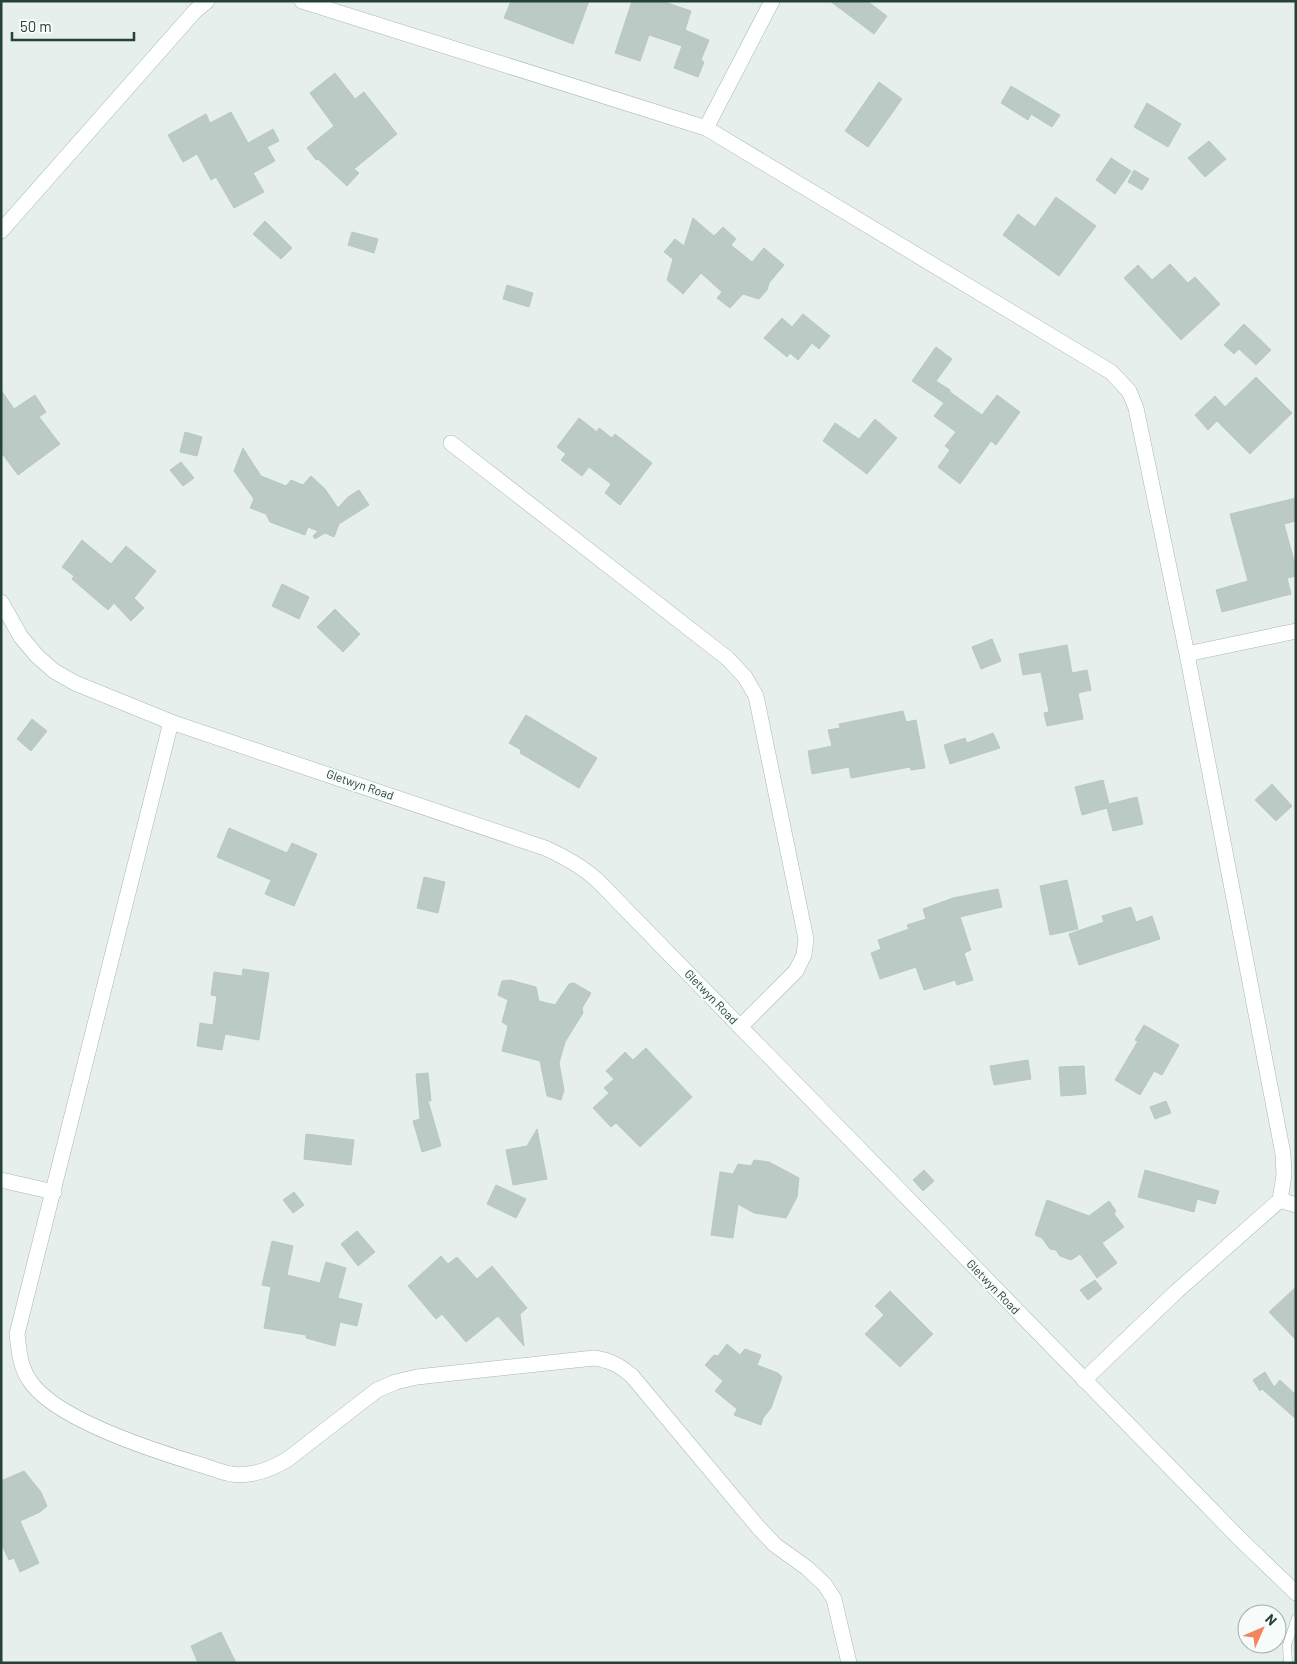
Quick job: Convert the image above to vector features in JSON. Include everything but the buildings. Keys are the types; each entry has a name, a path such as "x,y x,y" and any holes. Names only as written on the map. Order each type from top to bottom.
{"street":[{"path":"1,231 195,11 207,1"},
{"path":"302,1 706,128 1111,372 1130,391 1136,408 1188,654 1283,1154 1284,1175 1280,1200 1176,1291 1084,1380"},
{"path":"706,128 772,1"},
{"path":"451,443 727,658 745,677 756,696 806,939 804,955 796,971 740,1027"},
{"name":"Gletwyn Road","path":"1,602 21,637 38,656 54,671 75,683 171,722 536,845 570,860 598,881 1084,1380 1239,1538 1296,1593"},
{"path":"1188,654 1296,631"},
{"path":"171,722 17,1334 23,1369 30,1382 46,1399 95,1427 166,1454 231,1474 254,1474 273,1468 288,1459 377,1390 396,1382 418,1377 594,1358 608,1360 618,1364 632,1376 775,1545 807,1568 825,1585 834,1599 849,1663"},
{"path":"1,1180 54,1192"},
{"path":"1280,1200 1296,1205"}],"lane":[{"path":"1288,1663 1287,1645 1296,1618"}]}
